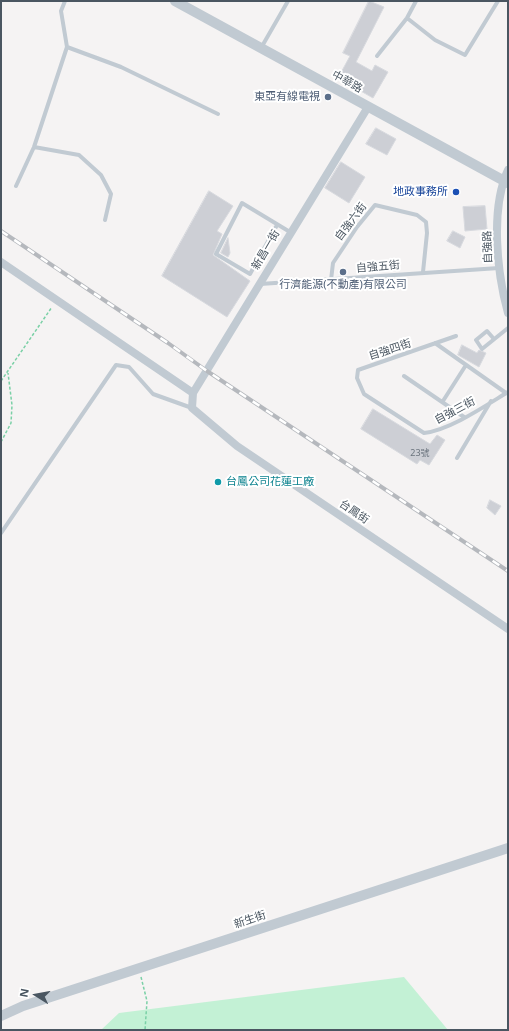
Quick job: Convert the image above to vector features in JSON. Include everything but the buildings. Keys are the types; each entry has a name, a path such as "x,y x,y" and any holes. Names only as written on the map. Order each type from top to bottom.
{"street":[{"name":"中華路","path":"175,1 506,182"},
{"name":"新昌一街","path":"192,408 193,394 290,232 368,107"},
{"name":"自強路","path":"508,170 506,182 499,200 499,268 508,313"},
{"path":"1,262 193,394"},
{"name":"台鳳街","path":"192,408 237,446 508,629"},
{"name":"新生街","path":"3,1012 139,970 508,848"}],"lane":[{"path":"16,186 34,148 67,47 61,11 65,1"},
{"path":"261,48 288,1"},
{"path":"377,56 407,18 416,1"},
{"path":"407,18 435,40 466,55 498,1"},
{"path":"67,47 121,66 218,114"},
{"path":"34,148 80,155 101,175 111,194 105,220"},
{"path":"277,225 250,274 216,254 242,203 290,232"},
{"name":"自強六街","path":"331,280 333,263 357,227 375,205 417,215 426,222 427,233 423,272"},
{"name":"自強五街","path":"259,285 423,272 472,271 499,268"},
{"path":"494,339 487,331 476,340 482,348 494,339 508,328"},
{"name":"自強四街","path":"357,378 358,370 456,336"},
{"path":"435,343 507,392"},
{"path":"1,533 116,365 129,367 153,394 192,408"},
{"path":"443,401 466,365"},
{"path":"404,376 443,401 464,417"},
{"name":"自強三街","path":"357,378 364,394 424,433 436,432 507,392"},
{"path":"457,458 492,401"}],"path":[{"path":"1,381 8,373 56,300"},
{"path":"1,442 11,423 12,405 8,373"},
{"path":"139,970 147,1001 145,1030"}],"green space":[{"path":"404,977 448,1030 101,1030 119,1013"}],"railway":[{"path":"1,231 168,343 207,371 508,571"}],"place":[{"name":"東亞有線電視","path":"328,97"},
{"name":"地政事務所","path":"456,192"},
{"name":"行濟能源(不動產)有限公司","path":"343,272"},
{"name":"台鳳公司花蓮工廠","path":"218,482"}]}
